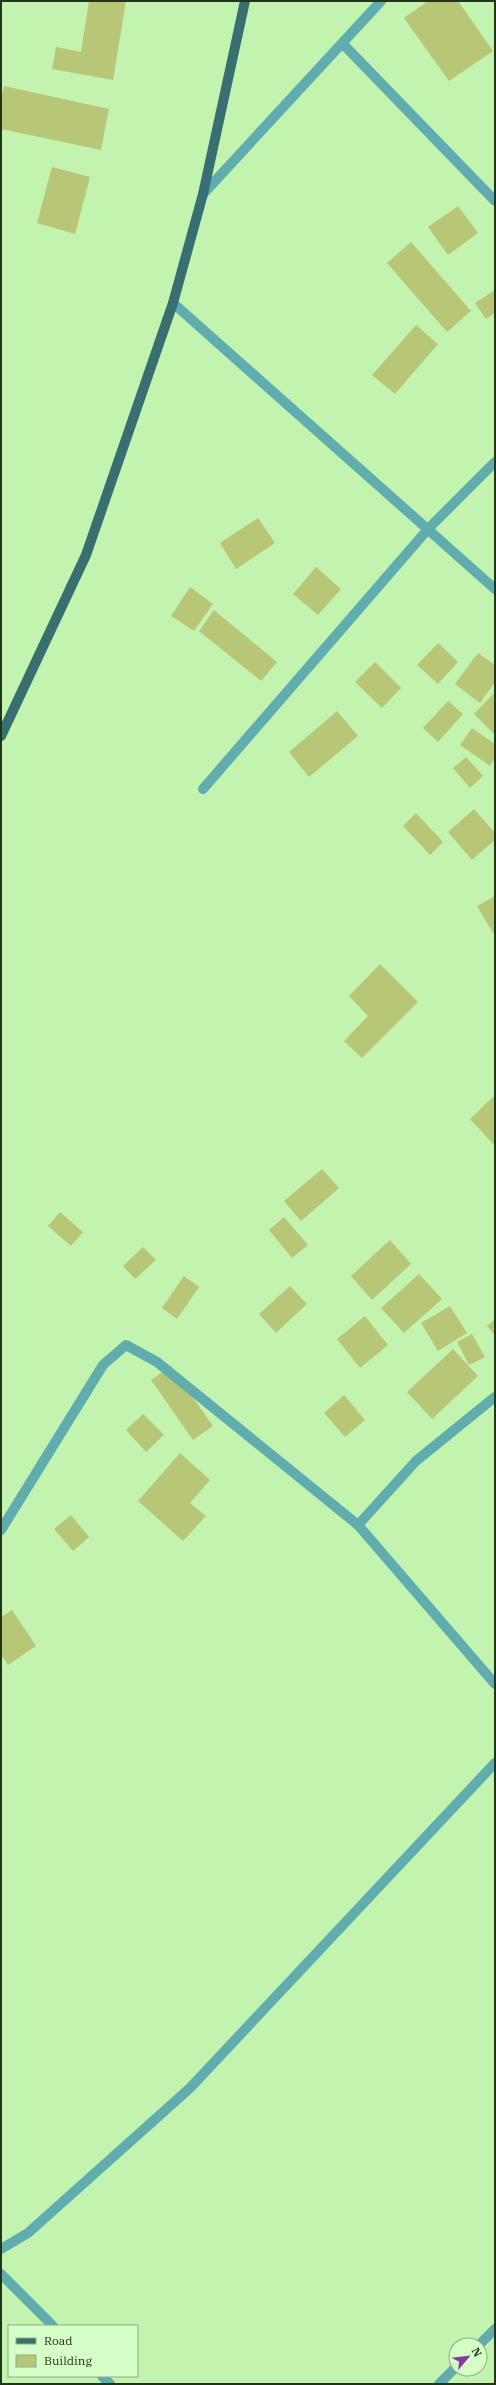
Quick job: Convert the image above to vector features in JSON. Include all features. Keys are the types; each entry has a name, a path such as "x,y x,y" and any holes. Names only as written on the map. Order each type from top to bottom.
{"main road":[{"path":"1,736 86,555 173,303 203,194 245,1"}],"street":[{"path":"203,194 343,44 381,1"},
{"path":"343,44 495,201"},
{"path":"173,303 495,589"},
{"path":"204,789 428,529 495,462"},
{"path":"1,1530 103,1365 126,1345 157,1362 358,1525 495,1684"},
{"path":"358,1525 416,1461 495,1398"},
{"path":"1,2249 28,2233 190,2088 495,1764"},
{"path":"1,2274 51,2325"},
{"path":"487,2337 495,2329"},
{"path":"439,2384 448,2375"}],"building":[{"path":"89,1 126,1 113,80 52,69 56,47 81,52"},
{"path":"428,1 458,1 493,51 449,81 404,18"},
{"path":"4,86 109,109 101,150 1,129 1,100"},
{"path":"52,167 90,177 75,234 37,223"},
{"path":"458,206 478,233 448,255 428,227"},
{"path":"411,242 471,311 447,332 387,263"},
{"path":"495,290 495,313 486,319 475,303"},
{"path":"416,325 438,344 395,394 372,375"},
{"path":"258,518 275,543 236,569 220,543"},
{"path":"316,567 341,589 318,615 293,594"},
{"path":"190,587 213,604 194,631 171,616"},
{"path":"214,610 277,662 261,681 199,631"},
{"path":"438,643 458,662 438,684 417,665"},
{"path":"478,653 495,665 495,682 480,703 455,684"},
{"path":"375,662 401,688 382,708 355,682"},
{"path":"494,693 495,694 495,735 474,714"},
{"path":"448,701 463,714 438,742 423,728"},
{"path":"337,711 358,736 309,777 289,752"},
{"path":"472,728 495,744 495,758 490,766 460,745"},
{"path":"466,757 483,776 470,788 453,768"},
{"path":"474,809 495,833 495,840 472,860 448,832"},
{"path":"416,813 443,842 430,855 403,826"},
{"path":"495,896 495,931 493,933 477,906"},
{"path":"380,964 418,1002 362,1058 344,1041 368,1016 349,996"},
{"path":"495,1095 495,1146 470,1119"},
{"path":"322,1169 339,1188 301,1221 284,1201"},
{"path":"60,1212 83,1232 71,1246 48,1226"},
{"path":"284,1217 308,1245 292,1258 269,1230"},
{"path":"390,1240 411,1264 372,1300 351,1276"},
{"path":"143,1247 156,1260 135,1279 123,1266"},
{"path":"419,1274 442,1299 404,1333 381,1308"},
{"path":"184,1276 199,1287 177,1319 162,1308"},
{"path":"290,1286 307,1304 276,1333 259,1314"},
{"path":"450,1306 467,1333 438,1351 421,1323"},
{"path":"365,1316 388,1345 360,1368 337,1339"},
{"path":"495,1319 495,1335 487,1326"},
{"path":"472,1334 485,1357 469,1365 457,1342"},
{"path":"453,1349 478,1376 432,1419 407,1392"},
{"path":"171,1366 213,1426 193,1440 151,1380"},
{"path":"344,1395 365,1420 345,1437 324,1413"},
{"path":"143,1414 164,1435 146,1452 126,1430"},
{"path":"180,1453 210,1480 190,1503 206,1516 183,1541 138,1501"},
{"path":"71,1515 89,1537 73,1551 54,1529"},
{"path":"12,1610 36,1646 8,1665 1,1655 1,1617"}]}
